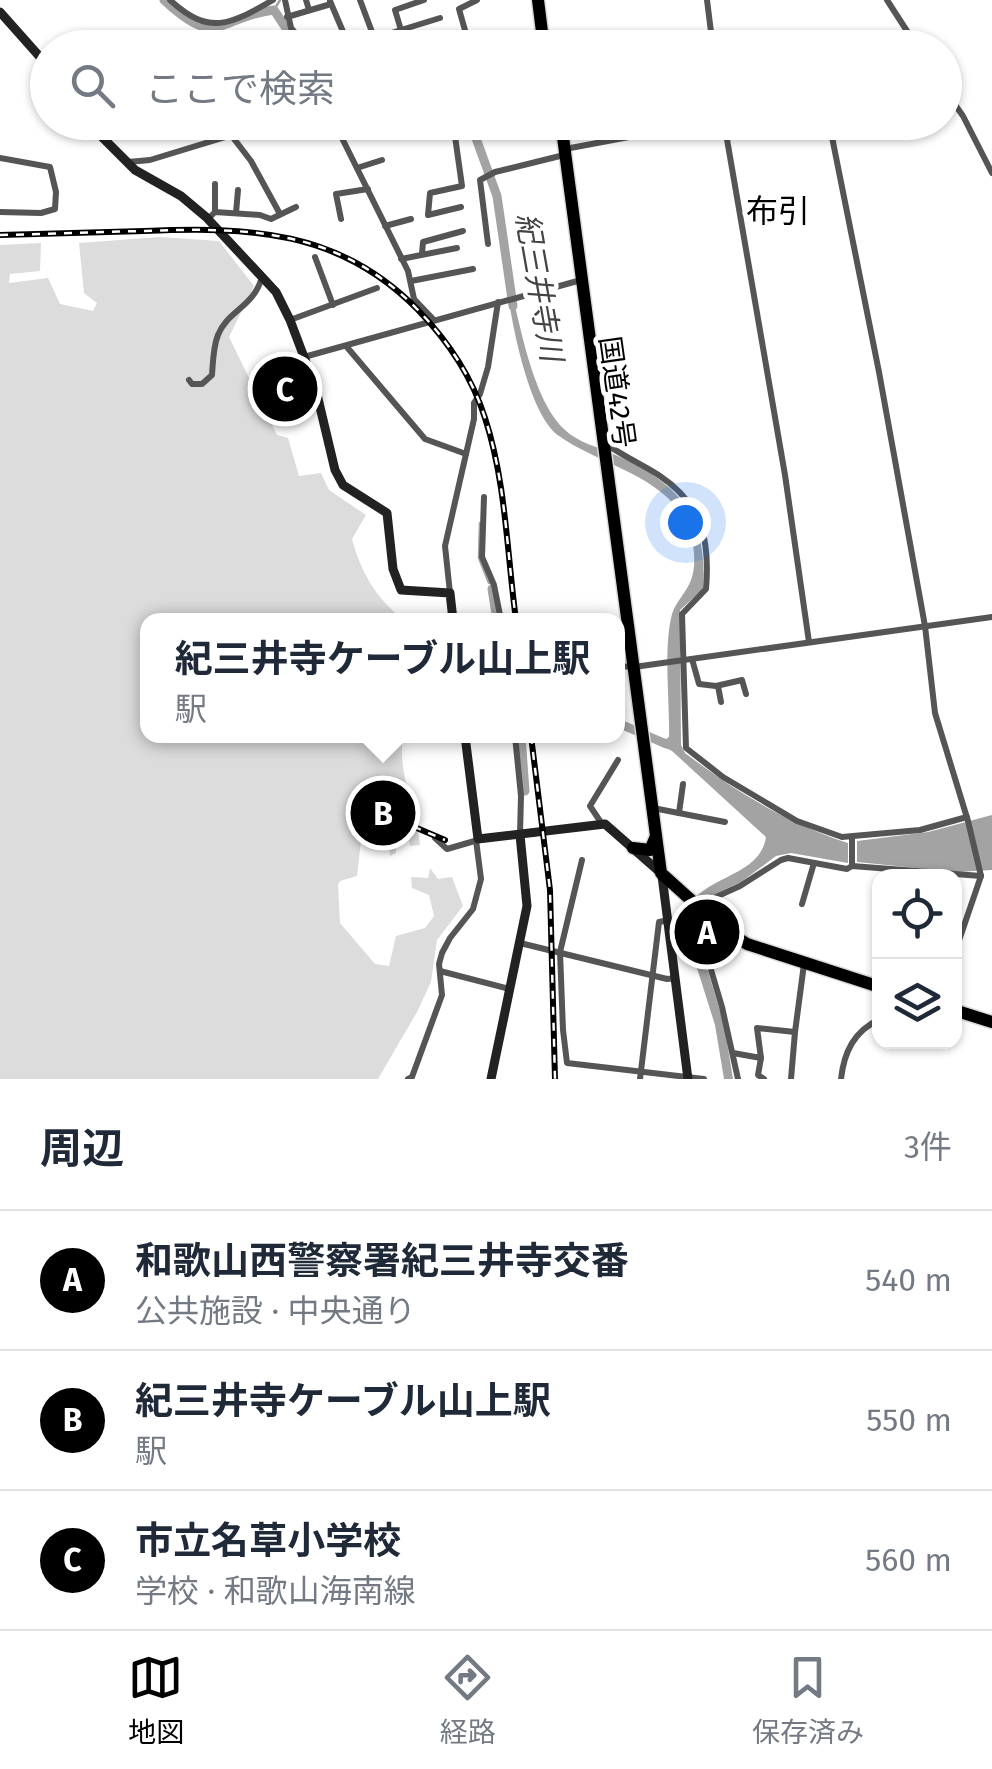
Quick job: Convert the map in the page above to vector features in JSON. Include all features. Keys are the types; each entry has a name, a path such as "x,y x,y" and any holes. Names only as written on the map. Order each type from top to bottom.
{"highway":[{"path":"541,0 545,30"},
{"name":"国道42号","path":"560,140 662,873"},
{"path":"633,848 650,850 657,834"},
{"path":"662,873 747,944 872,984"},
{"path":"962,1013 992,1022"}],"main road":[{"path":"0,12 30,46"},
{"path":"105,140 148,180 212,215 276,292 321,405 335,470 343,484 387,513 392,570 401,590 450,593 452,613"},
{"path":"466,743 477,840 602,824 662,873 685,1078"},
{"path":"491,1079 527,906 520,835"},
{"path":"662,873 664,921 674,978"},
{"path":"669,910 672,898 699,906"}],"street":[{"path":"170,0 189,18 208,24 224,23 270,1"},
{"path":"285,0 287,17 294,30"},
{"path":"306,0 309,10"},
{"path":"360,0 371,30"},
{"path":"424,0 395,10 401,30 440,18"},
{"path":"465,30 459,9 476,0"},
{"path":"707,0 711,30"},
{"path":"888,0 907,30"},
{"path":"287,17 330,2 343,30"},
{"path":"962,115 992,173"},
{"path":"126,162 150,160 215,140"},
{"path":"235,140 251,160 280,214"},
{"path":"343,140 412,282 414,299 434,320"},
{"path":"456,140 462,186 430,194 428,214 460,208"},
{"path":"488,244 480,180 562,152 621,140"},
{"path":"727,140 785,475 809,642"},
{"path":"833,140 926,626 935,713 981,874 962,931"},
{"path":"0,158 50,167 56,209 41,213 0,212"},
{"path":"357,168 382,160"},
{"path":"215,184 212,215 260,214 271,219 296,208"},
{"path":"341,218 336,194 368,189"},
{"path":"236,213 238,190"},
{"path":"384,226 411,220"},
{"path":"422,254 422,242 463,230"},
{"path":"400,259 457,248"},
{"path":"316,257 333,304"},
{"path":"412,282 473,269"},
{"path":"189,380 202,384 212,376 220,328 256,296 262,276"},
{"path":"304,357 580,281"},
{"path":"290,320 378,288"},
{"path":"450,593 445,546 474,420 474,403 488,366 498,302"},
{"path":"346,346 424,438 466,454"},
{"path":"603,450 662,477 690,504 704,532 706,589 682,611 686,748 723,778 797,822 852,840 968,819"},
{"path":"484,497 482,557 500,613"},
{"path":"625,666 992,617"},
{"path":"685,660 699,684 718,686 742,680 746,694"},
{"path":"718,686 721,702"},
{"path":"516,743 520,835"},
{"path":"602,824 590,806 618,760"},
{"path":"679,813 683,784"},
{"path":"653,808 725,822"},
{"path":"413,1078 442,995 440,971 445,945 474,910 480,879 477,840 447,849 435,838"},
{"path":"852,840 852,865"},
{"path":"582,860 560,952 562,1030 568,1063 641,1075 704,1079"},
{"path":"738,1079 700,936 699,906 780,860 847,868 852,865 981,874"},
{"path":"802,904 814,863"},
{"path":"641,1075 659,922 664,921"},
{"path":"520,943 674,978"},
{"path":"790,1079 804,963"},
{"path":"440,971 510,989"},
{"path":"841,1079 850,1045 860,1031 872,1024"},
{"path":"764,1079 758,1076 761,1058 757,1028 795,1032"},
{"path":"734,1053 761,1058"}],"shaded area":[{"path":"160,237 219,241 254,286 229,337 277,435 288,438 299,476 321,473 329,490 366,515 352,539 365,574 395,613 140,613 140,743 402,743 405,777 420,845 410,846 405,820 395,820 396,853 390,856 387,822 363,823 357,876 338,885 340,923 375,964 389,966 396,936 425,928 434,916 429,895 412,888 411,877 428,878 430,868 438,879 452,877 463,906 437,940 431,982 378,1079 0,1079 0,245 41,243 40,271 10,274 9,283 48,278 60,304 93,311 97,303 84,293 79,243"},
{"path":"509,301 514,302 532,370 555,419 576,438 656,477 685,505 694,522 700,541 703,589 680,610 681,745 685,753 763,805 848,843 848,863 791,853 776,856 741,882 708,897 693,914 724,1024 733,1079 724,1079 715,1025 690,946 684,912 704,890 753,861 766,837 672,751 656,743 657,736 669,737 669,628 674,609 693,574 690,533 665,495 631,473 575,446 549,426 525,374"},
{"path":"992,815 992,870 962,872 857,862 857,841 928,832"}],"waterway":[{"name":"紀三井寺川","path":"164,0 196,24 208,27 274,10 287,30"},
{"path":"274,10 280,0"},
{"name":"紀三井寺川","path":"477,140 497,196 513,306"},
{"path":"480,523 479,558 489,583"},
{"path":"492,589 496,613"},
{"path":"625,726 666,744"},
{"path":"522,743 525,791"}],"railway":[{"path":"0,235 183,230 256,233 324,248 388,283 439,334 458,360 480,403 497,467 515,613"},
{"path":"532,743 550,890 555,1079"},
{"path":"384,814 445,840"}],"place":[{"name":"市立名草小学校","path":"285,389"},
{"name":"紀三井寺ケーブル山上駅","path":"383,813"},
{"name":"和歌山西警察署紀三井寺交番","path":"707,932"}],"district":[{"name":"布引","path":"778,211"}]}
